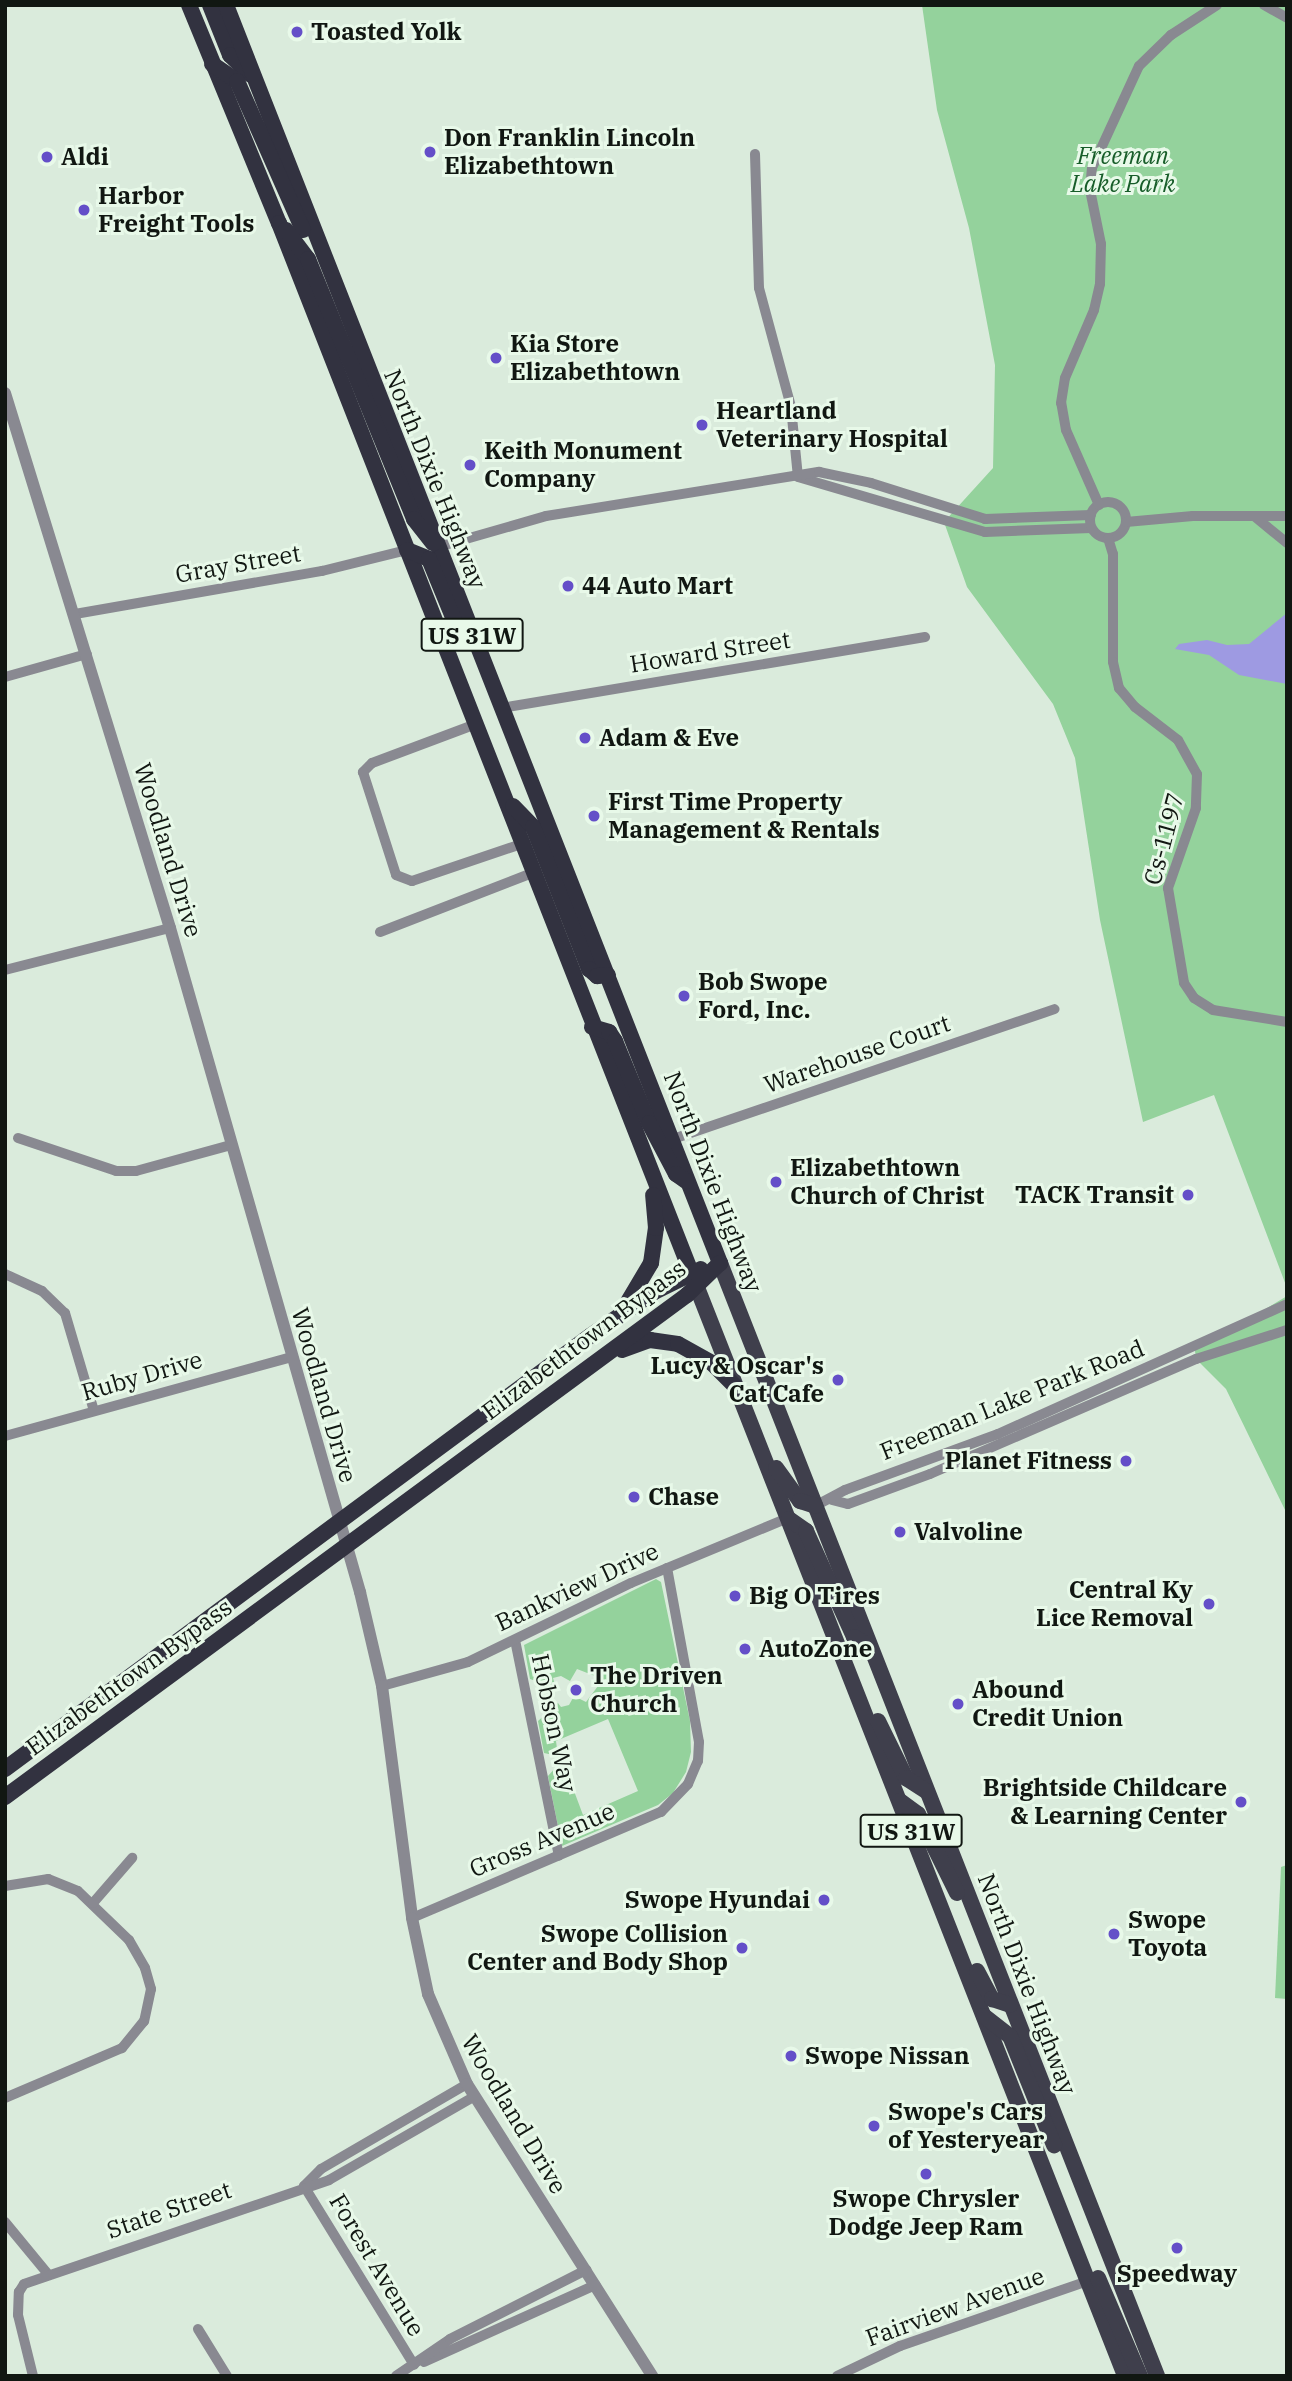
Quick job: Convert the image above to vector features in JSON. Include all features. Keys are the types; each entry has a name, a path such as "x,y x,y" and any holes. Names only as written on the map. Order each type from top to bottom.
{"highway":[{"name":"North Dixie Highway","path":"189,5 279,223 507,799 652,1179"},
{"path":"210,5 230,55 256,78"},
{"name":"North Dixie Highway","path":"226,5 328,271 673,1139 720,1264"},
{"path":"212,64 237,81 289,201 328,271"},
{"path":"279,223 308,259 414,519 438,547"},
{"path":"407,550 421,553 434,569 519,781 558,855"},
{"path":"507,799 533,827 589,969 597,976 608,975"},
{"path":"593,1027 609,1032 615,1041 667,1158 676,1174 691,1185"},
{"path":"590,1336 634,1295 651,1263 656,1228 652,1179"},
{"name":"US 31W","path":"652,1179 694,1279"},
{"name":"Elizabethtown Bypass","path":"5,1769 590,1336 720,1264"},
{"name":"Elizabethtown Bypass","path":"5,1797 592,1365 694,1279"},
{"path":"592,1365 635,1344 665,1341 696,1352 737,1390"}],"main road":[{"name":"North Dixie Highway","path":"720,1264 1157,2376"},
{"name":"North Dixie Highway","path":"694,1279 1125,2376"},
{"path":"737,1390 751,1402 786,1485 800,1501 815,1506"},
{"path":"788,1518 806,1531 854,1637 870,1646"},
{"path":"830,1624 841,1630 906,1778 926,1791"},
{"path":"899,1801 918,1814 958,1896 993,1985 1009,1999"},
{"path":"929,1877 943,1888 984,1987 992,1999 1009,1999"},
{"path":"984,2016 1010,2036 1060,2160 1075,2170"},
{"path":"1034,2141 1043,2149 1140,2376"}],"street":[{"path":"1099,505 1066,430 1061,403 1065,378 1090,322 1100,284 1101,244 1090,190 1092,168 1139,66 1171,35 1217,5"},
{"path":"1264,5 1287,18"},
{"path":"755,154 759,288 791,407 798,477"},
{"name":"Woodland Drive","path":"5,393 170,928 360,1592 382,1686 412,1918 428,1994 467,2084 652,2376"},
{"path":"438,547 546,516 819,472 871,483 985,519 1091,515"},
{"path":"798,477 985,532 1091,528 1108,538 1120,533 1126,522"},
{"path":"1091,528 1091,515 1099,505 1116,504 1126,522"},
{"path":"1253,516 1287,543"},
{"path":"1126,522 1287,516"},
{"name":"Cs-1197","path":"1108,538 1113,554 1113,662 1119,688 1135,707 1178,740 1197,774 1196,808 1168,888 1184,983 1194,998 1213,1010 1287,1022"},
{"name":"Gray Street","path":"75,614 300,575 407,550"},
{"name":"Howard Street","path":"501,708 925,637"},
{"path":"5,677 87,654"},
{"path":"476,724 372,763 363,772 396,875 412,881 524,843"},
{"path":"380,932 535,872"},
{"path":"5,970 170,928"},
{"name":"Warehouse Court","path":"673,1139 1054,1009"},
{"path":"18,1138 101,1170 116,1171 136,1171 231,1145"},
{"path":"5,1274 42,1291 65,1313 94,1411"},
{"name":"Freeman Lake Park Road","path":"815,1506 832,1500 845,1490 1046,1413 1287,1304"},
{"name":"Freeman Lake Park Road","path":"832,1500 848,1504 907,1483 1196,1359 1287,1330"},
{"name":"Ruby Drive","path":"5,1436 291,1357"},
{"name":"Bankview Drive","path":"382,1686 468,1661 667,1568 788,1518"},
{"name":"Gross Avenue","path":"412,1918 661,1812 682,1792 695,1769 699,1742 667,1568"},
{"name":"Hobson Way","path":"515,1640 559,1856"},
{"path":"93,1903 132,1858"},
{"path":"5,1886 48,1879 93,1903 129,1940 145,1968 150,1989 144,2021 131,2040 111,2055 5,2098"},
{"name":"State Street","path":"304,2186 321,2169 467,2084"},
{"name":"State Street","path":"33,2376 18,2299 24,2284 47,2273 304,2186 329,2180 475,2096"},
{"name":"Forest Avenue","path":"304,2186 414,2365"},
{"path":"5,2222 47,2273"},
{"path":"396,2376 450,2339 586,2270"},
{"name":"Fairview Avenue","path":"837,2376 900,2346 1088,2281"},
{"path":"414,2365 462,2348 595,2285"},
{"path":"198,2329 227,2376"}],"green space":[{"name":"Freeman Lake Park","path":"922,5 1287,5 1287,1288 1214,1095 1143,1122 1100,920 1075,758 1053,704 967,587 944,522 993,468 995,365 969,228 937,110"},
{"path":"1287,1296 1287,1514 1226,1389 1196,1359 1194,1343 1230,1330"},
{"path":"656,1579 661,1582 690,1721 691,1752 686,1772 673,1793 658,1805 562,1846 548,1776 556,1767 565,1767 583,1815 638,1791 608,1719 556,1741 558,1756 544,1753 538,1721 558,1703 561,1707 569,1705 574,1696 586,1702 598,1686 595,1676 577,1669 570,1681 561,1676 553,1678 556,1688 530,1679 524,1645"},
{"path":"1287,1865 1287,1999 1275,1998 1281,1867"}],"shaded area":[{"path":"1287,613 1287,684 1239,675 1209,655 1175,649 1179,644 1207,640 1227,645 1249,644"}],"place":[{"name":"Toasted Yolk","path":"297,32"},
{"name":"Don Franklin Lincoln Elizabethtown","path":"430,152"},
{"name":"Aldi","path":"47,157"},
{"name":"Harbor Freight Tools","path":"84,210"},
{"name":"Kia Store Elizabethtown","path":"496,358"},
{"name":"Heartland Veterinary Hospital","path":"702,425"},
{"name":"Keith Monument Company","path":"470,465"},
{"name":"44 Auto Mart","path":"568,586"},
{"name":"Adam & Eve","path":"585,738"},
{"name":"First Time Property Management & Rentals","path":"594,816"},
{"name":"Bob Swope Ford, Inc.","path":"684,996"},
{"name":"Elizabethtown Church of Christ","path":"776,1182"},
{"name":"TACK Transit","path":"1188,1195"},
{"name":"Lucy & Oscar's Cat Cafe","path":"838,1380"},
{"name":"Planet Fitness","path":"1126,1461"},
{"name":"Chase","path":"634,1497"},
{"name":"Valvoline","path":"900,1532"},
{"name":"Big O Tires","path":"735,1596"},
{"name":"Central Ky Lice Removal","path":"1209,1604"},
{"name":"AutoZone","path":"745,1649"},
{"name":"The Driven Church","path":"576,1690"},
{"name":"Abound Credit Union","path":"958,1704"},
{"name":"Brightside Childcare & Learning Center","path":"1241,1802"},
{"name":"Swope Hyundai","path":"824,1900"},
{"name":"Swope Toyota","path":"1114,1934"},
{"name":"Swope Collision Center and Body Shop","path":"742,1948"},
{"name":"Swope Nissan","path":"791,2056"},
{"name":"Swope's Cars of Yesteryear","path":"874,2126"},
{"name":"Swope Chrysler Dodge Jeep Ram","path":"926,2174"},
{"name":"Speedway","path":"1177,2248"}]}
